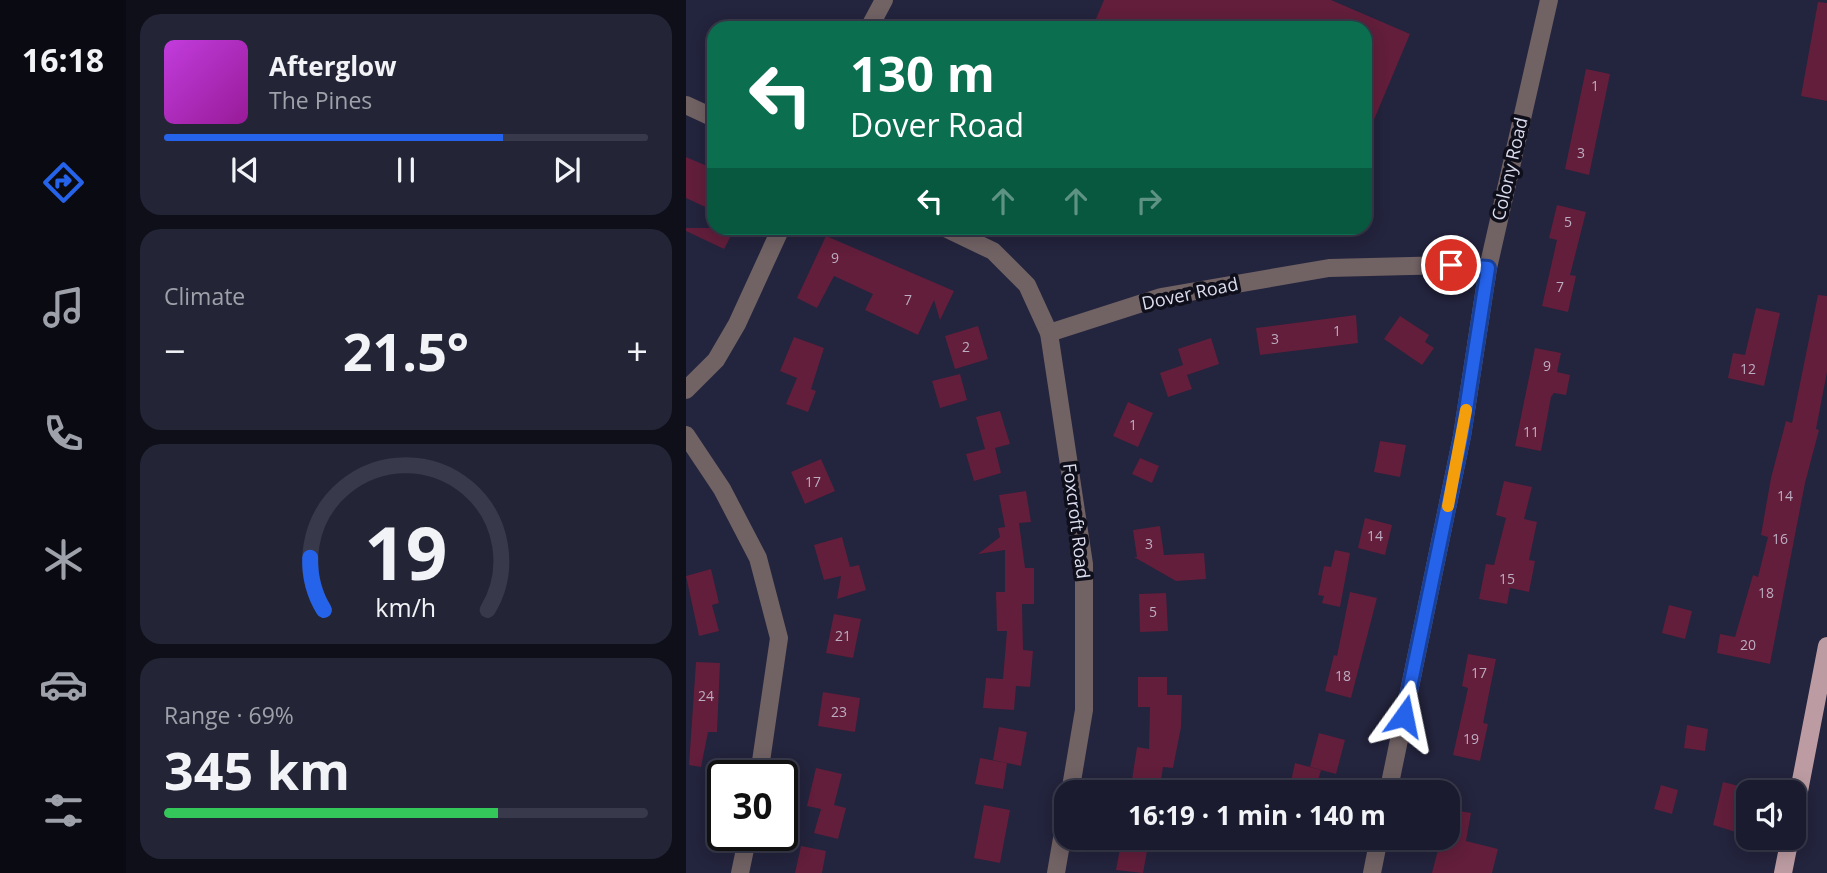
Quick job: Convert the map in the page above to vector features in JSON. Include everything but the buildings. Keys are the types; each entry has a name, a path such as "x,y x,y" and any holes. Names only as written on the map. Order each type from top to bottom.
{"main road":[{"path":"1801,780 1827,646"},
{"path":"1783,873 1788,850"}],"street":[{"path":"873,21 884,0"},
{"name":"Colony Road","path":"1391,780 1462,436 1488,268 1549,0"},
{"path":"686,105 707,115"},
{"path":"686,390 716,360 737,324 778,235"},
{"path":"960,235 993,251 1027,285 1049,333"},
{"name":"Dover Road","path":"1049,333 1161,297 1329,268 1451,265 1488,268"},
{"name":"Foxcroft Road","path":"1049,333 1084,564 1084,710 1072,780"},
{"path":"686,435 722,489 758,558 779,638 761,760"},
{"path":"1056,873 1060,850"},
{"path":"1372,873 1377,850"},
{"path":"740,873 745,851"}],"slow traffic":[{"path":"1448,506 1466,410"}],"route":[{"path":"1404,716 1462,436 1488,268 1451,265"}]}
